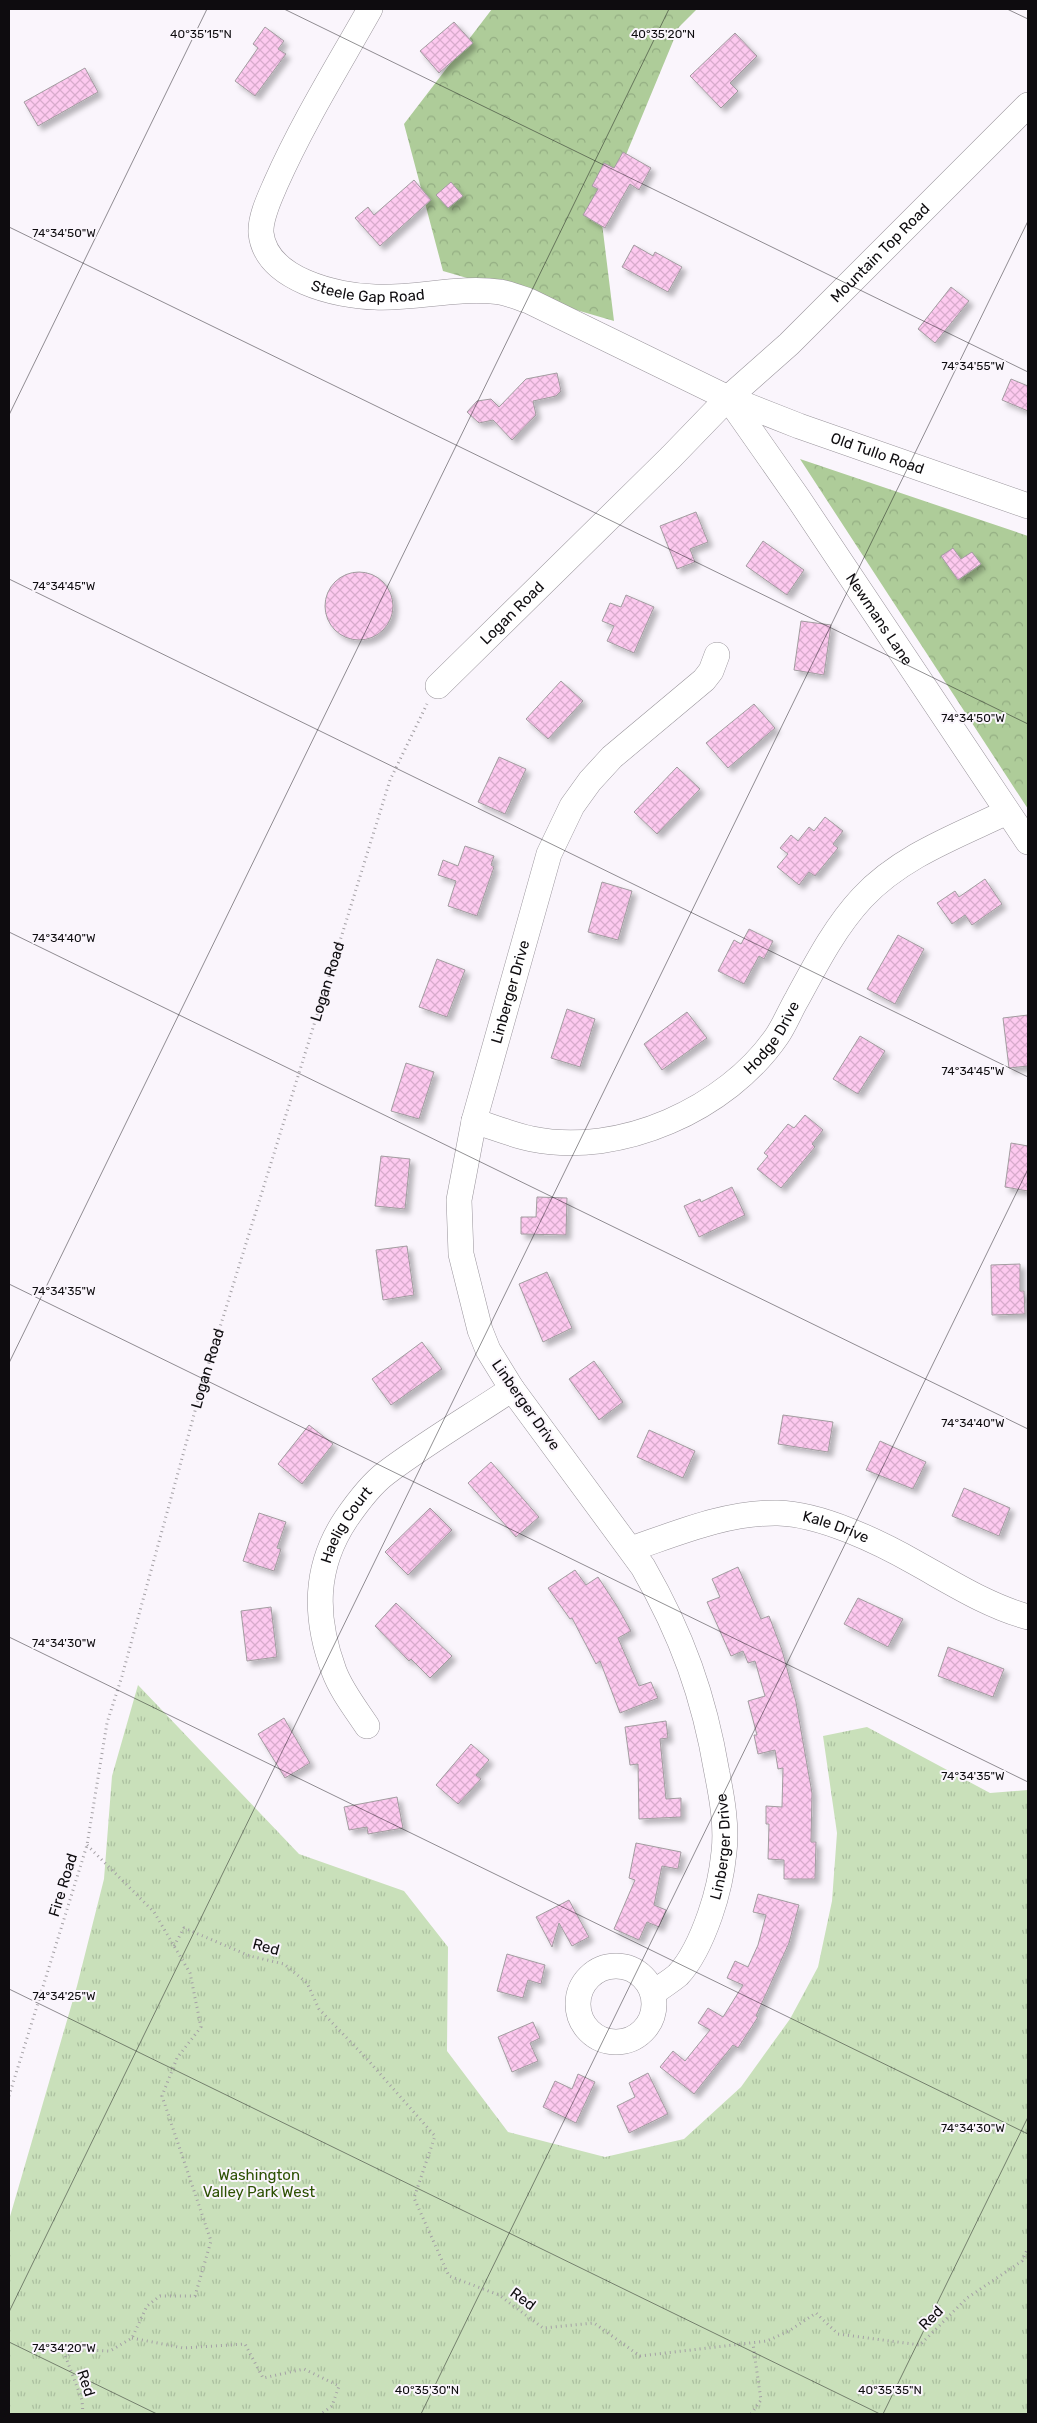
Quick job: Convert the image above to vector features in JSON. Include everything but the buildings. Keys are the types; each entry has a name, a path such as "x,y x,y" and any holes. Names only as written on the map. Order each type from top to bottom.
{"street":[{"name":"Steele Gap Road","path":"370,9 292,148 267,206 261,233 269,254 295,277 307,284 343,294 376,297 478,291 501,292 529,301 728,398"},
{"name":"Mountain Top Road","path":"728,398 789,344 1028,106"},
{"name":"Old Tullo Road","path":"728,398 799,426 1028,506"},
{"name":"Logan Road","path":"438,686 671,457 728,398"},
{"name":"Newmans Lane","path":"728,398 798,498 1028,842"},
{"name":"Linberger Drive","path":"653,1993 678,1975 692,1955 704,1931 716,1898 724,1850 724,1807 710,1730 696,1679 660,1596 631,1549 512,1389 488,1350 480,1330 461,1254 459,1200 474,1121 549,854 572,806 590,781 612,757 704,680 711,671 717,656"},
{"name":"Hodge Drive","path":"474,1121 532,1139 565,1142 601,1140 634,1134 688,1113 715,1098 741,1075 777,1036 822,954 867,893 906,861 1007,812"},
{"name":"Haelig Court","path":"367,1726 334,1672 324,1636 318,1598 324,1563 338,1531 357,1502 384,1474 512,1389"},
{"name":"Kale Drive","path":"631,1549 708,1523 744,1515 778,1513 805,1516 865,1536 990,1604 1028,1618"}],"path":[{"name":"Logan Road","path":"122,1676 203,1382 390,780 420,715 438,686"},
{"name":"Fire Road","path":"9,2096 87,1845 106,1724 122,1676"},
{"path":"87,1845 154,1912 190,1973 201,2027 177,2058 162,2096 212,2241 195,2296 160,2296 147,2306 132,2338 183,2348 245,2344 263,2378 304,2369 339,2386 332,2406 321,2414"},
{"name":"Red","path":"174,1946 184,1928 250,1956 284,1964 307,1983 319,2009 436,2136 414,2198 448,2276 499,2295 543,2328 594,2323 640,2356 767,2341 789,2331 816,2313 838,2334 920,2345 967,2298 1022,2261 1028,2248"},
{"name":"Red","path":"83,2414 82,2400 65,2355 84,2350 110,2351 132,2338"},
{"path":"751,2414 761,2400 753,2344"}],"green space":[{"path":"492,9 697,9 679,27 601,215 614,321 443,271 404,124"},
{"path":"800,459 1028,536 1028,809"},
{"name":"Washington Valley Park West","path":"138,1685 299,1854 404,1891 448,1947 447,2051 508,2132 605,2157 684,2139 741,2087 790,2019 818,1967 832,1901 837,1833 823,1736 867,1727 990,1793 1028,1790 1028,2414 9,2414 9,2220 77,1986 104,1879 112,1776"}]}
